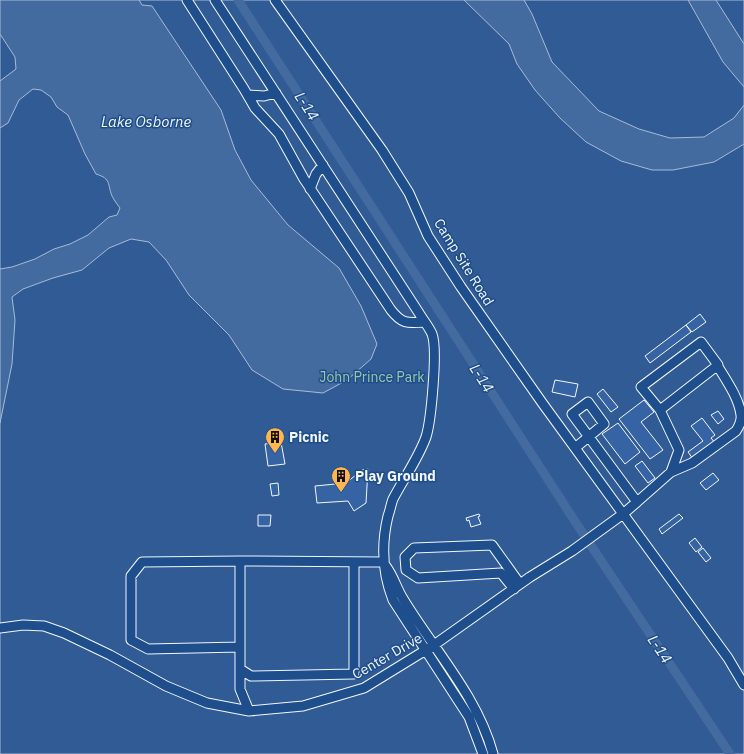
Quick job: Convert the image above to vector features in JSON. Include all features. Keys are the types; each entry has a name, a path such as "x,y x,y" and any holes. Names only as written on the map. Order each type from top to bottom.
{"street":[{"path":"187,0 259,113 279,134 310,189 395,316 399,320 408,323 424,322"},
{"path":"215,0 432,335 434,358 431,402 426,436 411,470 393,500 384,531 383,562 388,588 393,600 469,717 483,754"},
{"name":"Camp Site Road","path":"275,0 382,150 409,193 428,236 461,287 575,448 728,658 744,685"},
{"path":"248,95 264,96 276,93"},
{"path":"310,189 316,174 323,165"},
{"path":"701,342 718,365 736,400 741,415 740,423 736,431 692,463 671,472 679,450 660,410 641,387 701,342"},
{"path":"660,410 718,365"},
{"path":"575,448 589,437 637,502"},
{"name":"Center Drive","path":"0,628 23,625 44,626 70,636 110,655 166,686 207,703 249,711 303,706 364,688 425,650 517,586 572,551 623,514 671,472"},
{"path":"492,545 517,586 500,573 418,578 406,570 405,557 414,548 492,545"},
{"path":"240,561 240,689 249,711"},
{"path":"240,647 148,649 131,640 131,576 142,562 383,562"},
{"path":"240,669 252,676 354,674 354,562"},
{"path":"383,562 391,572 402,597 471,701 484,728 493,754"}],"shaded area":[{"name":"John Prince Park","path":"0,0 744,0 744,754 0,754"}],"water":[{"name":"Lake Osborne","path":"0,0 139,0 142,5 152,6 221,110 235,150 251,180 288,225 339,268 361,306 377,344 371,359 347,380 323,393 283,389 252,370 229,335 189,295 166,260 149,242 131,239 109,248 82,270 53,278 23,289 12,297 15,320 12,364 0,423 0,269 12,267 35,259 54,249 70,244 88,235 109,217 117,215 120,208 112,196 107,180 96,174 85,154 68,115 57,107 51,97 41,90 33,89 19,100 8,123 0,128 0,81 16,69 15,57 0,34"},
{"path":"464,0 524,0 532,14 552,62 599,111 639,129 670,138 704,137 734,118 744,105 744,144 714,162 673,170 652,170 621,161 586,142 560,118 535,90 517,64 509,44"},
{"path":"688,0 716,0 744,44 744,87 723,62"}],"building":[{"path":"700,314 706,322 692,332 686,325"},
{"path":"686,325 691,332 650,363 645,356"},
{"path":"555,380 578,384 575,397 552,392"},
{"path":"603,389 618,407 611,412 597,394"},
{"path":"644,400 654,412 641,422 663,450 650,459 619,419"},
{"path":"718,411 724,419 718,424 711,415"},
{"path":"702,418 715,435 711,438 715,443 693,459 688,452 703,441 691,426"},
{"path":"618,423 640,452 625,464 602,434"},
{"name":"Picnic","path":"281,442 285,464 268,466 265,444"},
{"path":"642,461 655,478 648,483 635,466"},
{"name":"Play Ground","path":"368,469 366,503 354,511 348,501 317,503 315,486 346,483 362,470"},
{"path":"713,473 719,480 706,490 700,483"},
{"path":"278,483 279,495 272,496 270,484"},
{"path":"479,514 480,516 478,517 481,524 471,527 469,520 467,521 466,518"},
{"path":"679,514 683,518 662,534 659,529"},
{"path":"258,515 271,515 270,526 258,526"},
{"path":"695,538 702,547 696,552 689,543"},
{"path":"703,548 711,558 706,562 698,552"}],"waterway":[{"name":"L-14","path":"238,0 578,526 730,754"}],"place":[{"name":"Picnic","path":"275,454"},
{"name":"Play Ground","path":"341,493"}]}
